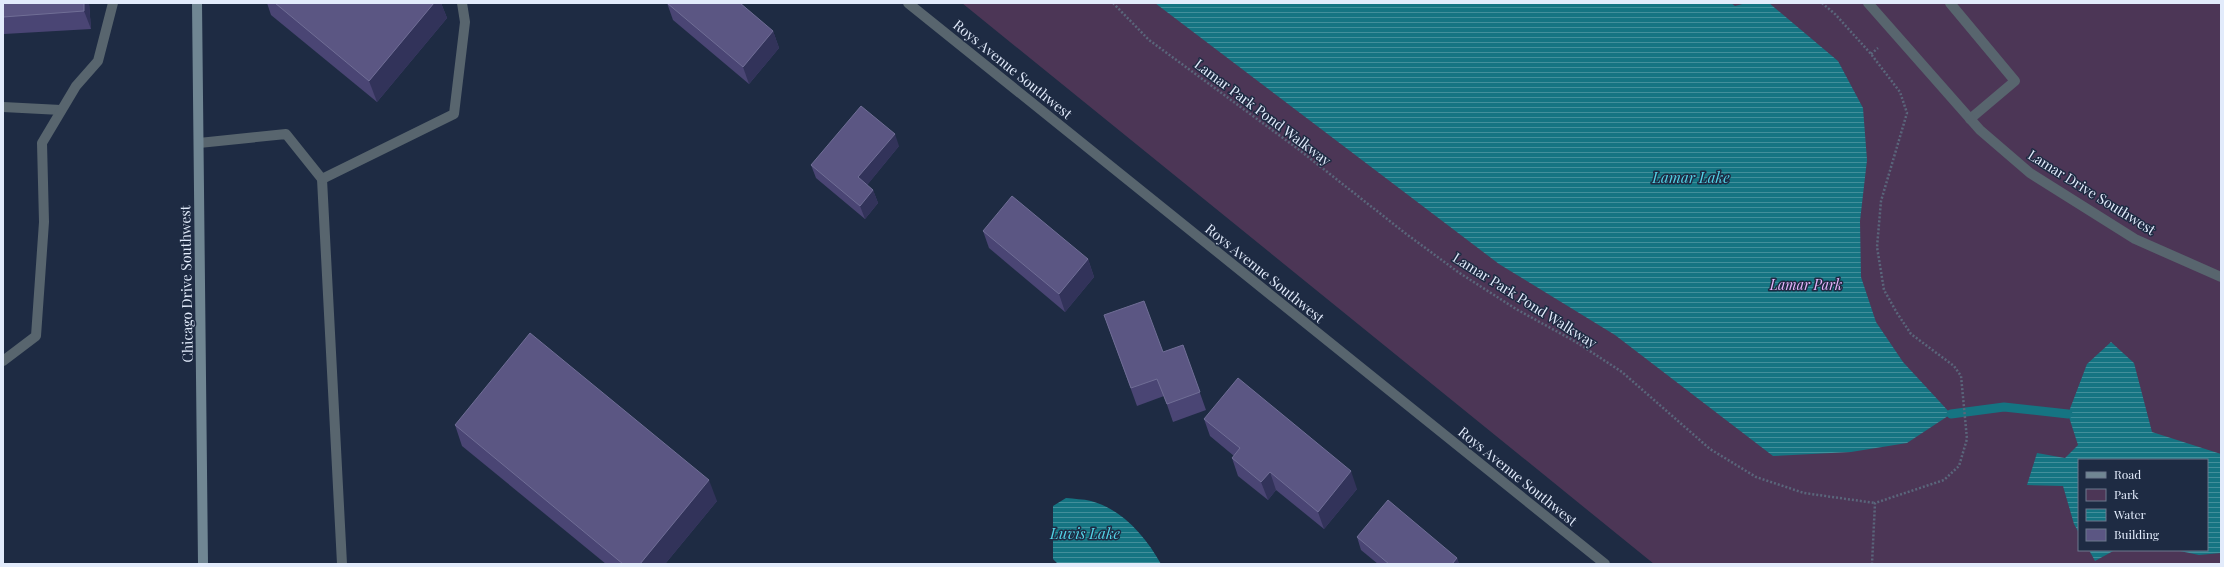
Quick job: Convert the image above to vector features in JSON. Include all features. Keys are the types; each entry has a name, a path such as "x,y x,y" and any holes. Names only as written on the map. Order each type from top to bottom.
{"main road":[{"name":"Chicago Drive Southwest","path":"197,3 203,564"}],"street":[{"path":"3,361 36,336 44,222 42,142 76,86 98,61 113,3"},
{"path":"322,179 454,114 465,22 462,3"},
{"name":"Roys Avenue Southwest","path":"908,3 1605,564"},
{"name":"Lamar Drive Southwest","path":"1868,3 1980,130 2030,173 2135,239 2221,277"},
{"path":"1950,3 2015,81 1970,118"},
{"path":"3,107 61,110"},
{"path":"199,143 286,134 322,179 342,564"}],"path":[{"name":"Lamar Park Pond Walkway","path":"1113,3 1149,40 1298,149 1405,233 1490,293 1576,342 1622,372 1710,449 1756,477 1804,493 1875,503 1944,480 1959,466 1967,440 1961,376 1954,366 1911,334 1896,313 1884,290 1878,247 1881,201 1907,113 1900,92 1871,54 1836,14 1822,3"},
{"path":"1872,564 1875,503"}],"green space":[{"name":"Lamar Park","path":"962,3 2221,3 2221,564 1654,564"}],"water":[{"name":"Lamar Lake","path":"1155,3 1731,3 1735,6 1746,3 1769,3 1838,61 1863,108 1867,160 1860,221 1861,277 1876,322 1903,362 1951,414 1907,443 1851,452 1773,456 1615,335 1499,264"},
{"path":"2111,342 2134,363 2152,432 2221,454 2221,553 2199,555 2180,551 2208,551 2208,459 2078,459 2078,531 2074,524 2063,486 2027,485 2037,453 2065,458 2078,445 2068,414 2087,364"},
{"name":"Luvis Lake","path":"1066,498 1091,501 1113,510 1132,525 1140,534 1161,564 1058,564 1053,559 1053,506"},
{"path":"2090,551 2113,551 2095,561"}],"building":[{"path":"3,3 84,3 84,11 3,17"},
{"path":"275,3 434,3 369,81"},
{"path":"667,3 740,3 773,31 743,67"},
{"path":"861,106 895,134 858,177 873,190 860,206 811,165"},
{"path":"1012,196 1088,259 1059,294 983,231"},
{"path":"1144,301 1163,352 1183,345 1200,392 1167,404 1157,379 1131,388 1104,315"},
{"path":"530,333 709,480 640,564 623,564 455,425"},
{"path":"1238,378 1351,471 1318,512 1270,472 1261,482 1232,458 1240,448 1204,419"},
{"path":"1388,500 1457,558 1452,564 1389,564 1357,537"}],"waterway":[{"path":"1951,414 2004,407 2068,414"}]}
